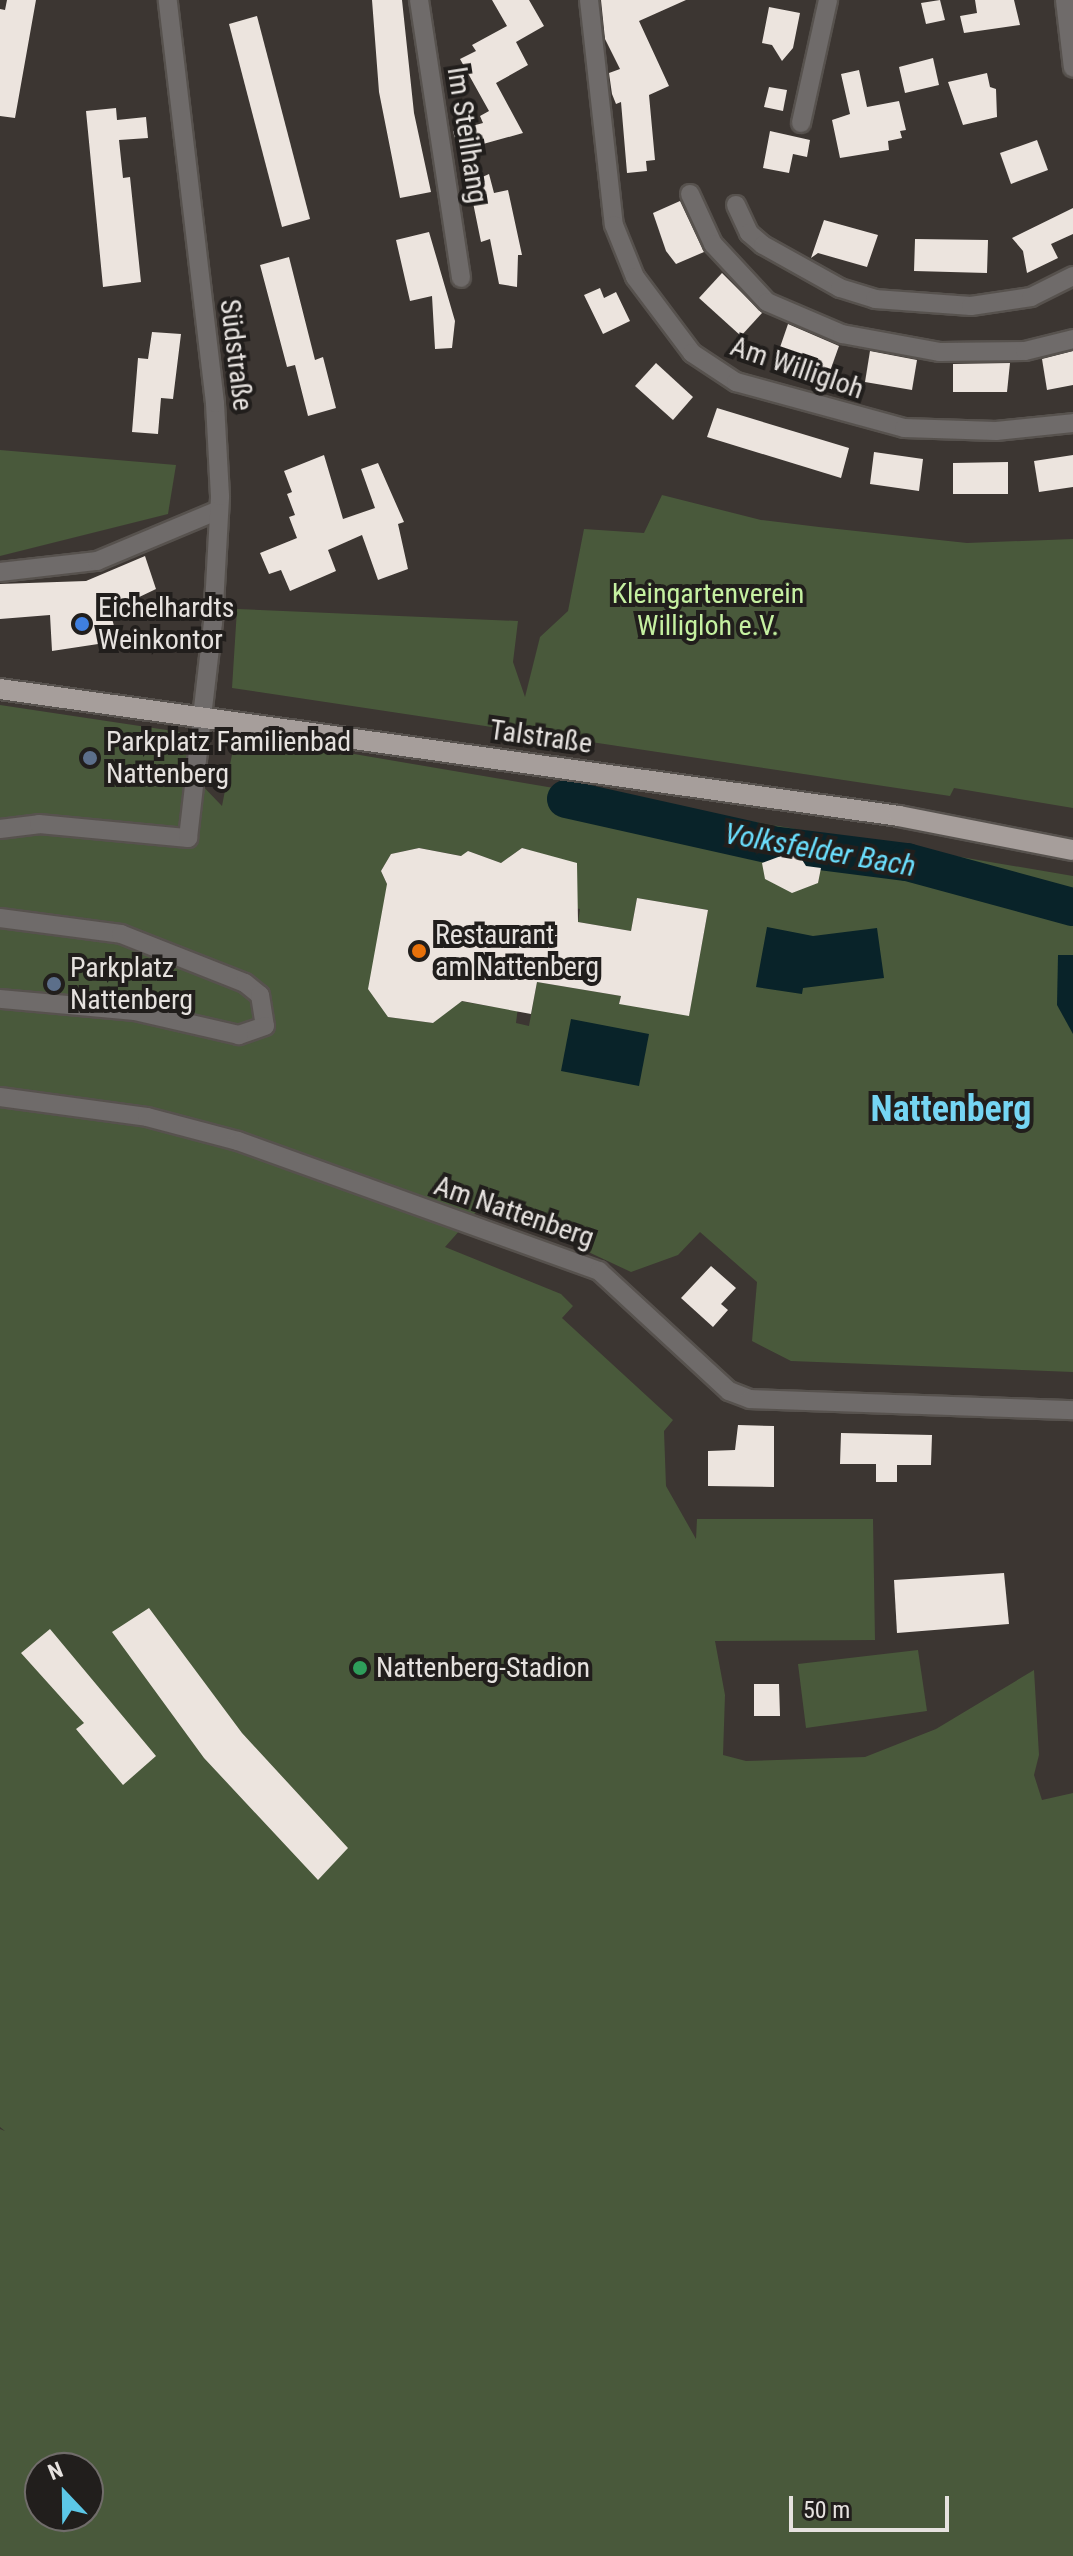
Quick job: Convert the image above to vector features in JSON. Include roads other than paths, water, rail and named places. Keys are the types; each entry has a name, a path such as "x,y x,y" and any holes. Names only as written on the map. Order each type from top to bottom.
{"main road":[{"name":"Talstraße","path":"0,689 899,816 1073,850"}],"street":[{"name":"Südstraße","path":"168,0 215,403 219,510 201,718"},
{"name":"Im Steilhang","path":"419,0 461,278"},
{"name":"Am Willigloh","path":"589,0 614,225 635,277 692,353 736,382 904,428 996,431 1073,423"},
{"path":"801,123 828,0"},
{"path":"1065,0 1073,68"},
{"name":"Am Willigloh","path":"690,194 713,244 767,302 842,334 940,352 1025,351 1073,339"},
{"path":"736,205 749,233 763,245 840,288 875,299 971,306 1031,297 1073,276"},
{"path":"0,572 97,561 219,510"},
{"path":"0,829 39,824 188,838 201,718"},
{"path":"0,918 121,934 245,983 260,995 265,1026 239,1035 135,1011 0,999"},
{"name":"Am Nattenberg","path":"0,1097 147,1117 238,1141 599,1271 729,1391 750,1399 1073,1410"}],"water":[{"path":"767,927 813,936 877,928 884,978 803,988 802,994 756,987"},
{"path":"1058,955 1073,955 1073,1034 1057,1005"},
{"path":"571,1019 649,1034 639,1086 561,1071"}],"waterway":[{"name":"Volksfelder Bach","path":"566,799 772,845 907,862 1073,907"}],"place":[{"name":"Eichelhardts Weinkontor","path":"82,624"},
{"name":"Parkplatz Familienbad Nattenberg","path":"90,758"},
{"name":"Restaurant am Nattenberg","path":"419,951"},
{"name":"Parkplatz Nattenberg","path":"54,984"},
{"name":"Nattenberg-Stadion","path":"360,1668"}],"district":[{"name":"Nattenberg","path":"951,1110"}],"park label":[{"name":"Kleingartenverein Willigloh e.V.","path":"708,610"}]}
